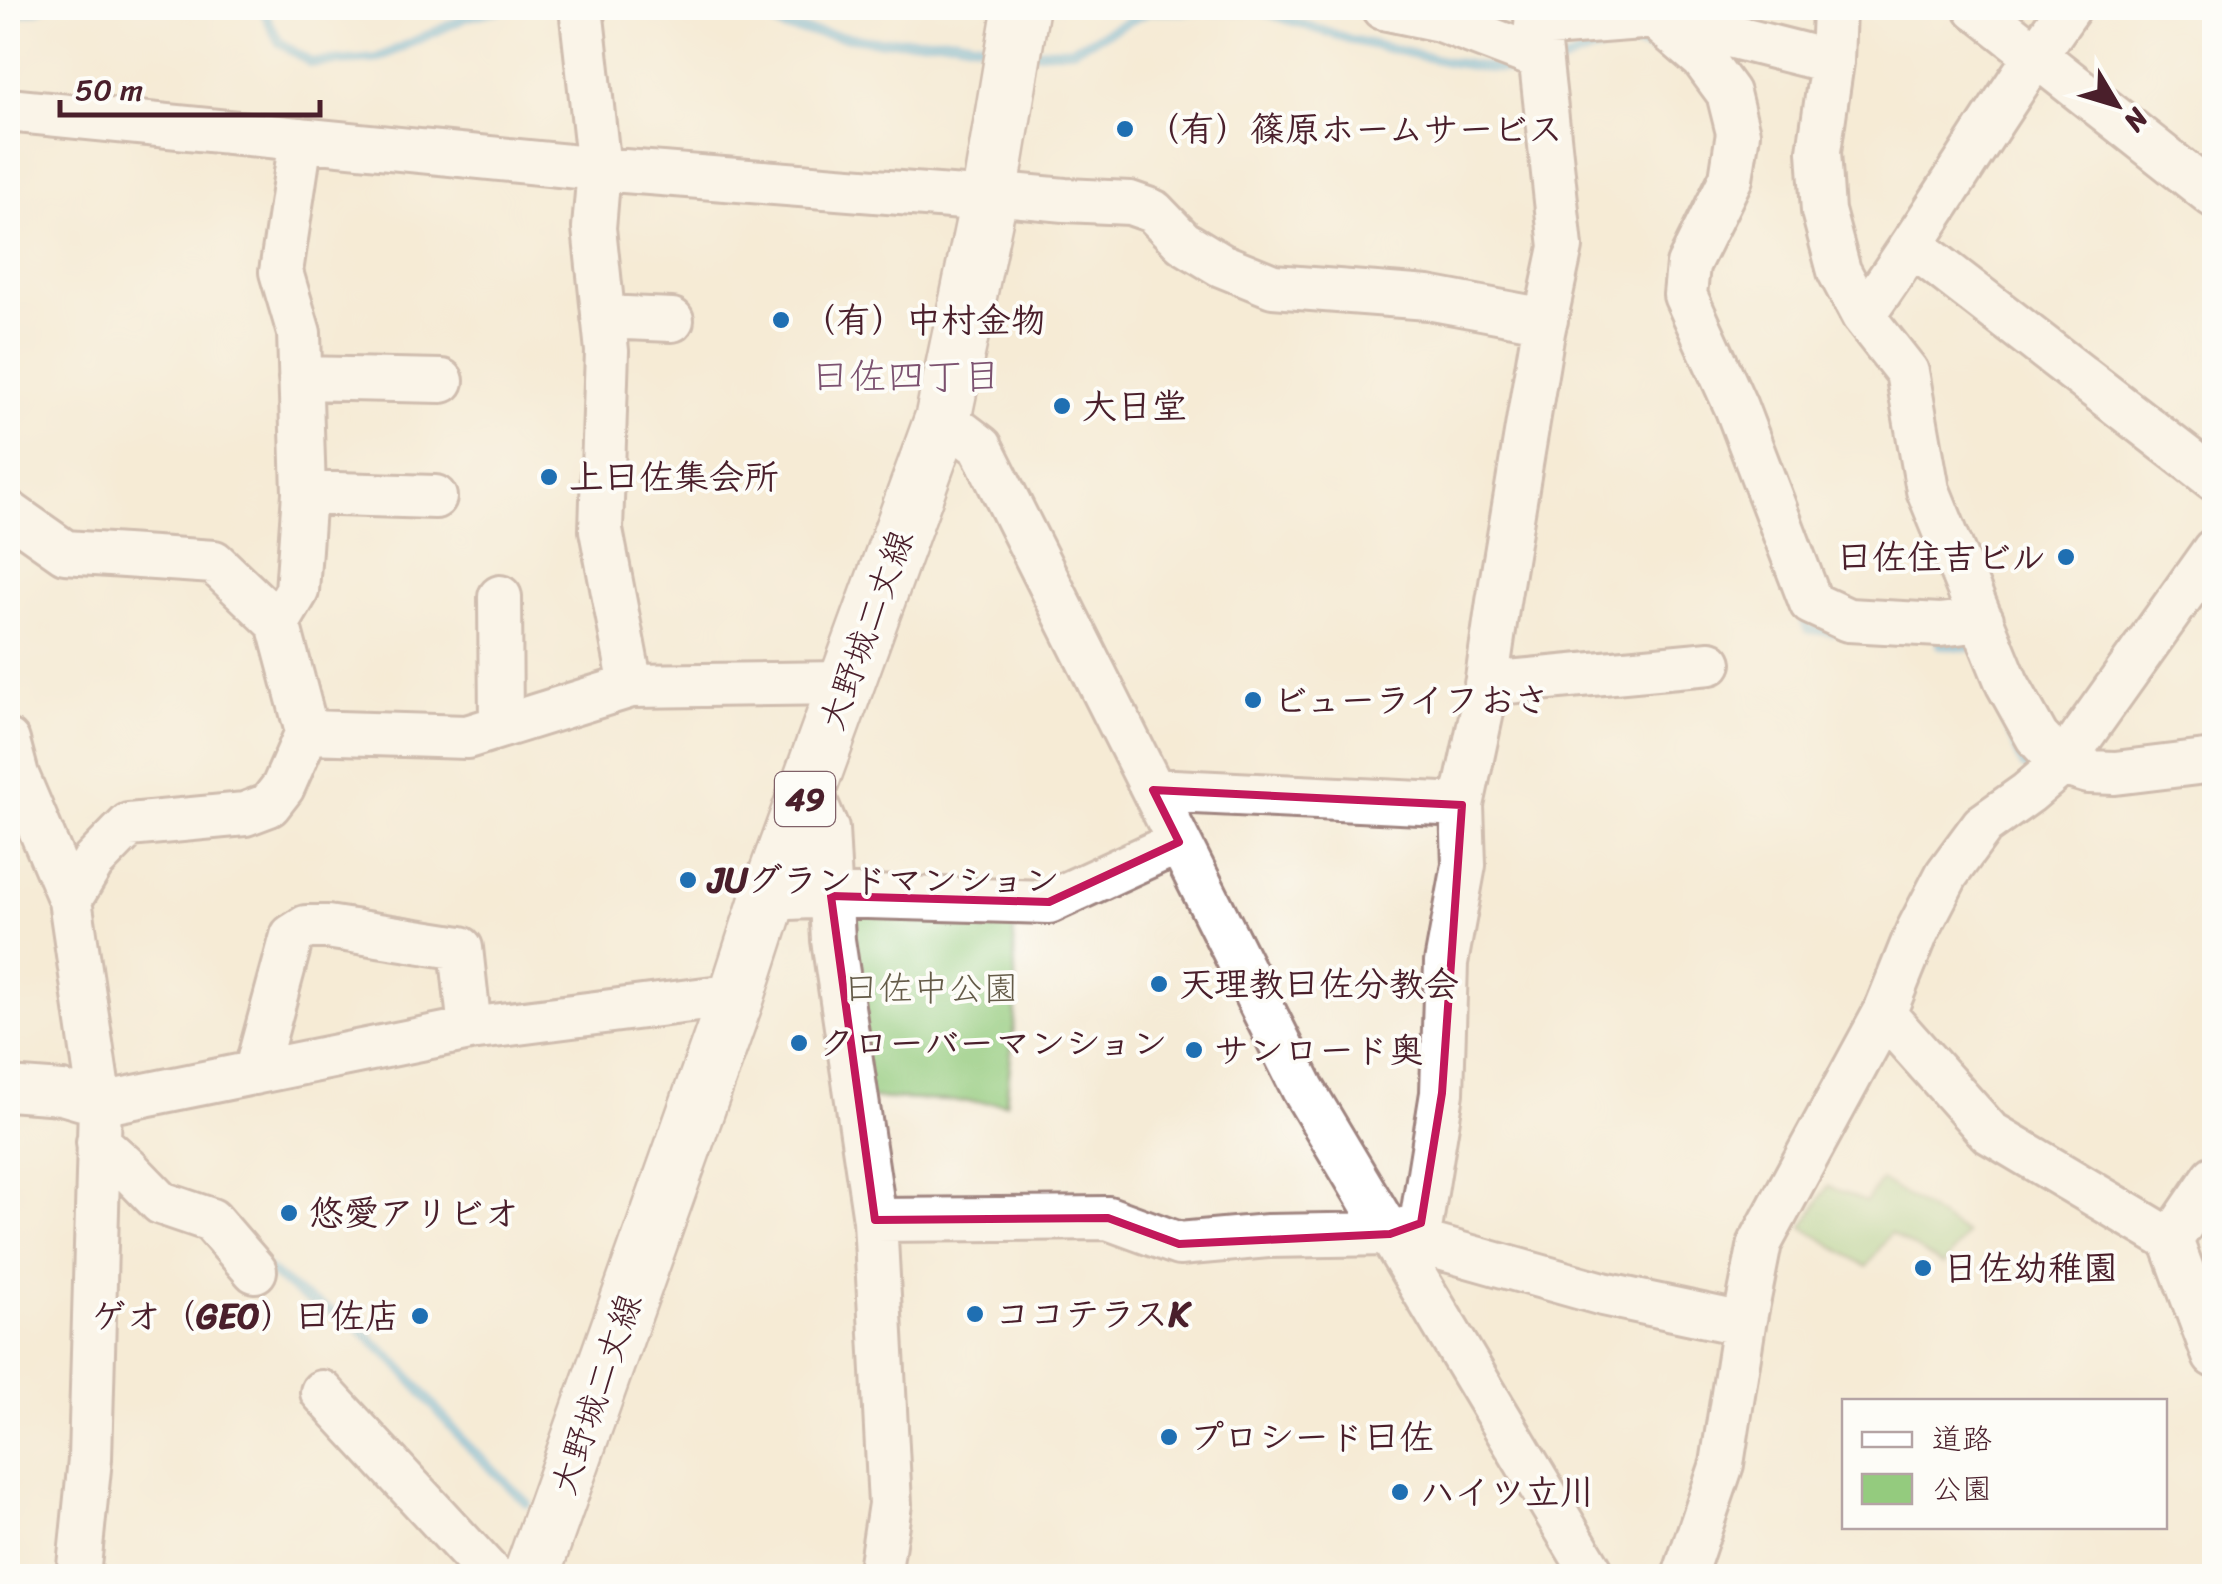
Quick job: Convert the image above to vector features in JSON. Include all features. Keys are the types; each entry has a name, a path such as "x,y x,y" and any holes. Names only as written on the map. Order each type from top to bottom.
{"main road":[{"name":"大野城二丈線","path":"531,1576 768,899 943,418 989,197 1022,8"}],"street":[{"path":"581,8 599,169 594,228 606,351 600,530 631,686"},
{"path":"1383,8 1440,20 1537,30 1654,17 1832,62"},
{"path":"1834,8 1832,62 1819,151 1822,210 1839,271 1863,316 1906,372 1928,490 2014,697 2037,737 2062,764 2089,772 2115,772 2214,760"},
{"path":"1976,8 2214,196"},
{"path":"1863,316 2069,8"},
{"path":"1654,17 1703,59 1728,93 1738,133 1731,178 1688,265 1685,295 1736,407 1811,603 1848,620 1940,625 1982,620"},
{"path":"1390,1234 1422,1223 1442,1093 1446,963 1464,865 1462,805 1561,247 1537,30"},
{"path":"8,110 599,169 989,197 1130,203 1153,212 1183,242 1221,265 1273,286 1428,298 1546,320"},
{"path":"278,623 298,592 304,493 300,333 281,272 301,139"},
{"path":"1913,246 2214,478"},
{"path":"603,318 672,320"},
{"path":"300,378 442,381"},
{"path":"943,418 981,447 1303,1090 1594,1576"},
{"path":"304,493 435,497"},
{"path":"8,512 64,552 214,562 278,623 307,732 283,786 268,805 245,814 129,825 94,862 70,900"},
{"path":"1684,1576 1722,1464 1760,1243 1884,1014 1917,932 1946,874 1984,826 2062,764 2214,550"},
{"path":"500,597 501,726"},
{"path":"1486,684 1710,663"},
{"path":"307,732 467,737 631,686 846,684"},
{"path":"8,741 17,775 70,900 99,1123 90,1459 78,1576"},
{"path":"809,787 827,829 832,940 875,1220 890,1504 879,1576"},
{"path":"1154,790 1462,805"},
{"path":"768,899 831,896 1049,902 1179,842"},
{"path":"255,1072 292,936 306,927 460,948 470,1029"},
{"path":"99,1123 255,1072 470,1029 737,995"},
{"path":"1884,1014 1989,1132 2172,1240 2214,1356"},
{"path":"8,1088 62,1094 99,1123 127,1168 161,1204 211,1220 255,1271"},
{"path":"2172,1240 2214,1177"},
{"path":"875,1220 1108,1218 1179,1244 1268,1236 1390,1234 1603,1294 1744,1324"},
{"path":"322,1392 492,1576"}],"highlighted area":[{"path":"1153,790 1462,805 1442,1093 1421,1223 1390,1234 1179,1244 1108,1218 875,1220 831,896 1049,902 1179,842"}],"green space":[{"name":"曰佐中公園","path":"831,896 1013,912 1016,1007 1006,1103 866,1098"},
{"path":"1881,1180 1966,1234 1944,1265 1890,1233 1867,1267 1803,1227 1828,1186 1866,1202"}],"waterway":[{"path":"8,8 21,13 42,8"},
{"path":"262,8 279,42 311,63 376,59 467,17 506,8"},
{"path":"753,8 784,28 877,41 954,39 997,47"},
{"path":"1029,52 1072,49 1150,11 1261,11 1352,40 1445,61 1520,70"},
{"path":"1551,67 1612,46 1642,46 1671,59"},
{"path":"1801,613 1808,629 1834,632"},
{"path":"1940,644 1969,647"},
{"path":"2003,716 2024,765 2037,772"},
{"path":"267,1269 302,1296 352,1322 400,1366 465,1443 527,1503"}],"place":[{"name":"（有）篠原ホームサービス","path":"1125,129"},
{"name":"（有）中村金物","path":"781,320"},
{"name":"大日堂","path":"1062,406"},
{"name":"上曰佐集会所","path":"549,477"},
{"name":"曰佐住吉ビル","path":"2066,557"},
{"name":"ビューライフおさ","path":"1253,700"},
{"name":"JUグランドマンション","path":"688,880"},
{"name":"天理教曰佐分教会","path":"1159,984"},
{"name":"クローバーマンション","path":"799,1043"},
{"name":"サンロード奥","path":"1194,1050"},
{"name":"悠愛アリビオ","path":"289,1213"},
{"name":"日佐幼稚園","path":"1923,1268"},
{"name":"ココテラスK","path":"975,1314"},
{"name":"ゲオ（GEO）曰佐店","path":"420,1316"},
{"name":"プロシード曰佐","path":"1169,1437"},
{"name":"ハイツ立川","path":"1400,1492"}],"district":[{"name":"曰佐四丁目","path":"906,376"}]}
